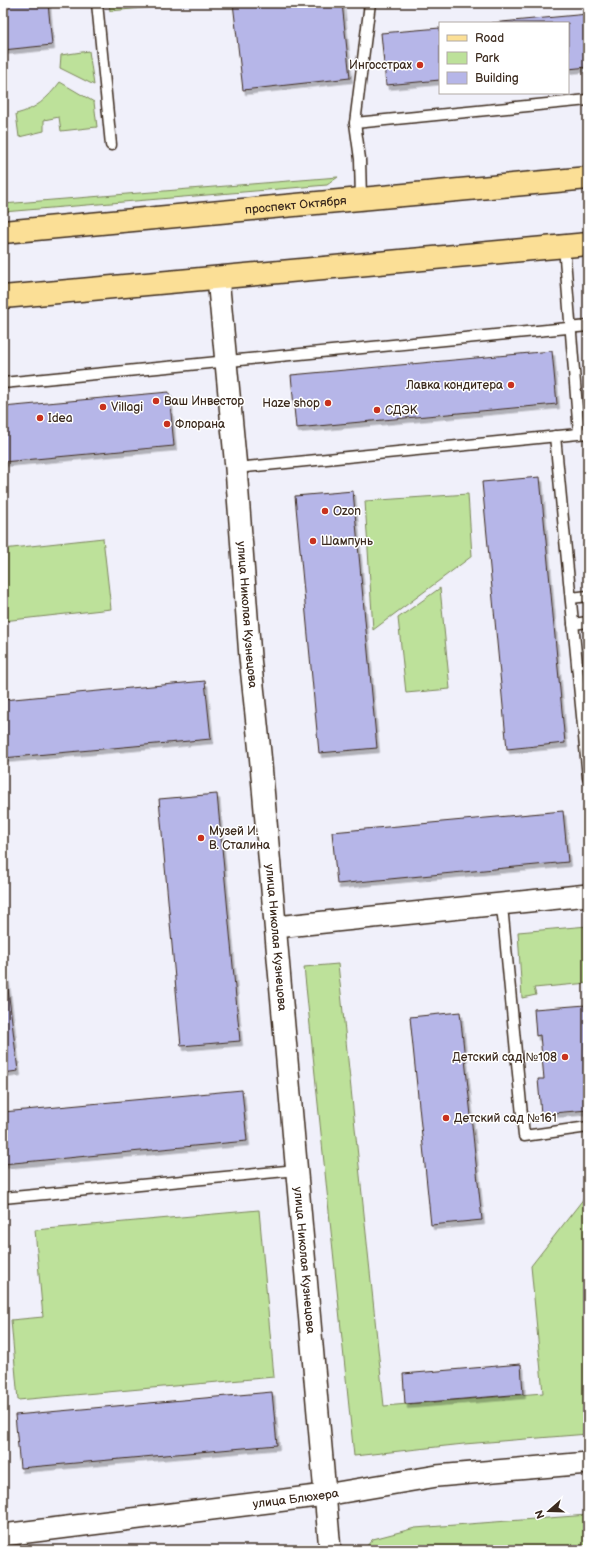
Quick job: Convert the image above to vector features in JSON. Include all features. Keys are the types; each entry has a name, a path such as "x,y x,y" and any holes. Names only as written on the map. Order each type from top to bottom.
{"main road":[{"name":"проспект Октября","path":"3,232 588,178"},
{"path":"3,297 588,244"}],"street":[{"name":"улица Николая Кузнецова","path":"218,278 236,468 250,657 276,927 330,1550"},
{"path":"276,927 588,895"},
{"name":"улица Блюхера","path":"3,1535 325,1495 437,1476 588,1463"}],"lane":[{"path":"97,3 111,145"},
{"path":"361,199 360,159 355,123 370,3 372,3"},
{"path":"355,123 588,100"},
{"path":"236,468 584,433 571,328 564,246"},
{"path":"3,383 588,326"},
{"path":"555,436 588,778"},
{"path":"571,598 588,596"},
{"path":"573,624 588,622"},
{"path":"500,904 503,916 524,1136 588,1127"},
{"path":"3,1198 297,1170"}],"green space":[{"path":"109,3 164,3 165,6 110,11"},
{"path":"89,51 94,85 60,68 61,55"},
{"path":"60,82 94,102 97,127 61,131 59,117 44,120 44,131 19,137 16,114 23,112 41,102"},
{"path":"338,177 327,185 3,212 3,204"},
{"path":"468,494 472,556 373,630 365,501"},
{"path":"103,538 111,609 3,621 3,549"},
{"path":"440,588 450,689 406,693 398,618"},
{"path":"588,926 588,983 534,988 536,995 522,998 518,932"},
{"path":"338,964 384,1406 543,1393 531,1266 588,1193 588,1434 464,1444 354,1456 304,967"},
{"path":"259,1210 274,1377 18,1400 11,1320 43,1317 35,1230"},
{"path":"588,1515 588,1550 363,1550 373,1539 415,1528"}],"building":[{"path":"3,3 48,3 52,45 3,50"},
{"path":"233,3 342,3 350,78 243,90"},
{"path":"588,14 588,67 569,69 569,22 502,22"},
{"path":"439,28 439,80 386,85 381,33"},
{"path":"552,351 557,404 296,428 291,375"},
{"path":"169,392 174,446 3,462 3,407"},
{"path":"540,477 565,743 507,749 482,482"},
{"path":"353,491 377,748 319,753 295,496"},
{"path":"205,681 211,739 3,758 3,700"},
{"path":"217,794 240,1041 181,1046 159,799"},
{"path":"563,811 568,862 337,884 332,832"},
{"path":"3,948 18,1071 3,1073"},
{"name":"Детский сад №108","path":"586,1005 588,1013 588,1110 541,1114 538,1079 544,1079 540,1035 536,1036 534,1009"},
{"name":"Детский сад №161","path":"460,1012 482,1220 431,1225 410,1017"},
{"path":"242,1090 247,1141 3,1164 3,1112"},
{"path":"521,1364 523,1394 405,1404 403,1374"},
{"path":"272,1392 277,1445 20,1468 15,1415"}],"place":[{"name":"Ингосстрах","path":"420,65"},
{"name":"Лавка кондитера","path":"511,385"},
{"name":"Ваш Инвестор","path":"156,401"},
{"name":"Haze shop","path":"328,403"},
{"name":"Villagi","path":"103,407"},
{"name":"СДЭК","path":"377,410"},
{"name":"Idea","path":"40,418"},
{"name":"Флорана","path":"167,424"},
{"name":"Ozon","path":"325,511"},
{"name":"Шампунь","path":"313,541"},
{"name":"Музей И. В. Сталина","path":"201,838"},
{"name":"Детский сад №108","path":"565,1057"},
{"name":"Детский сад №161","path":"446,1118"}]}
